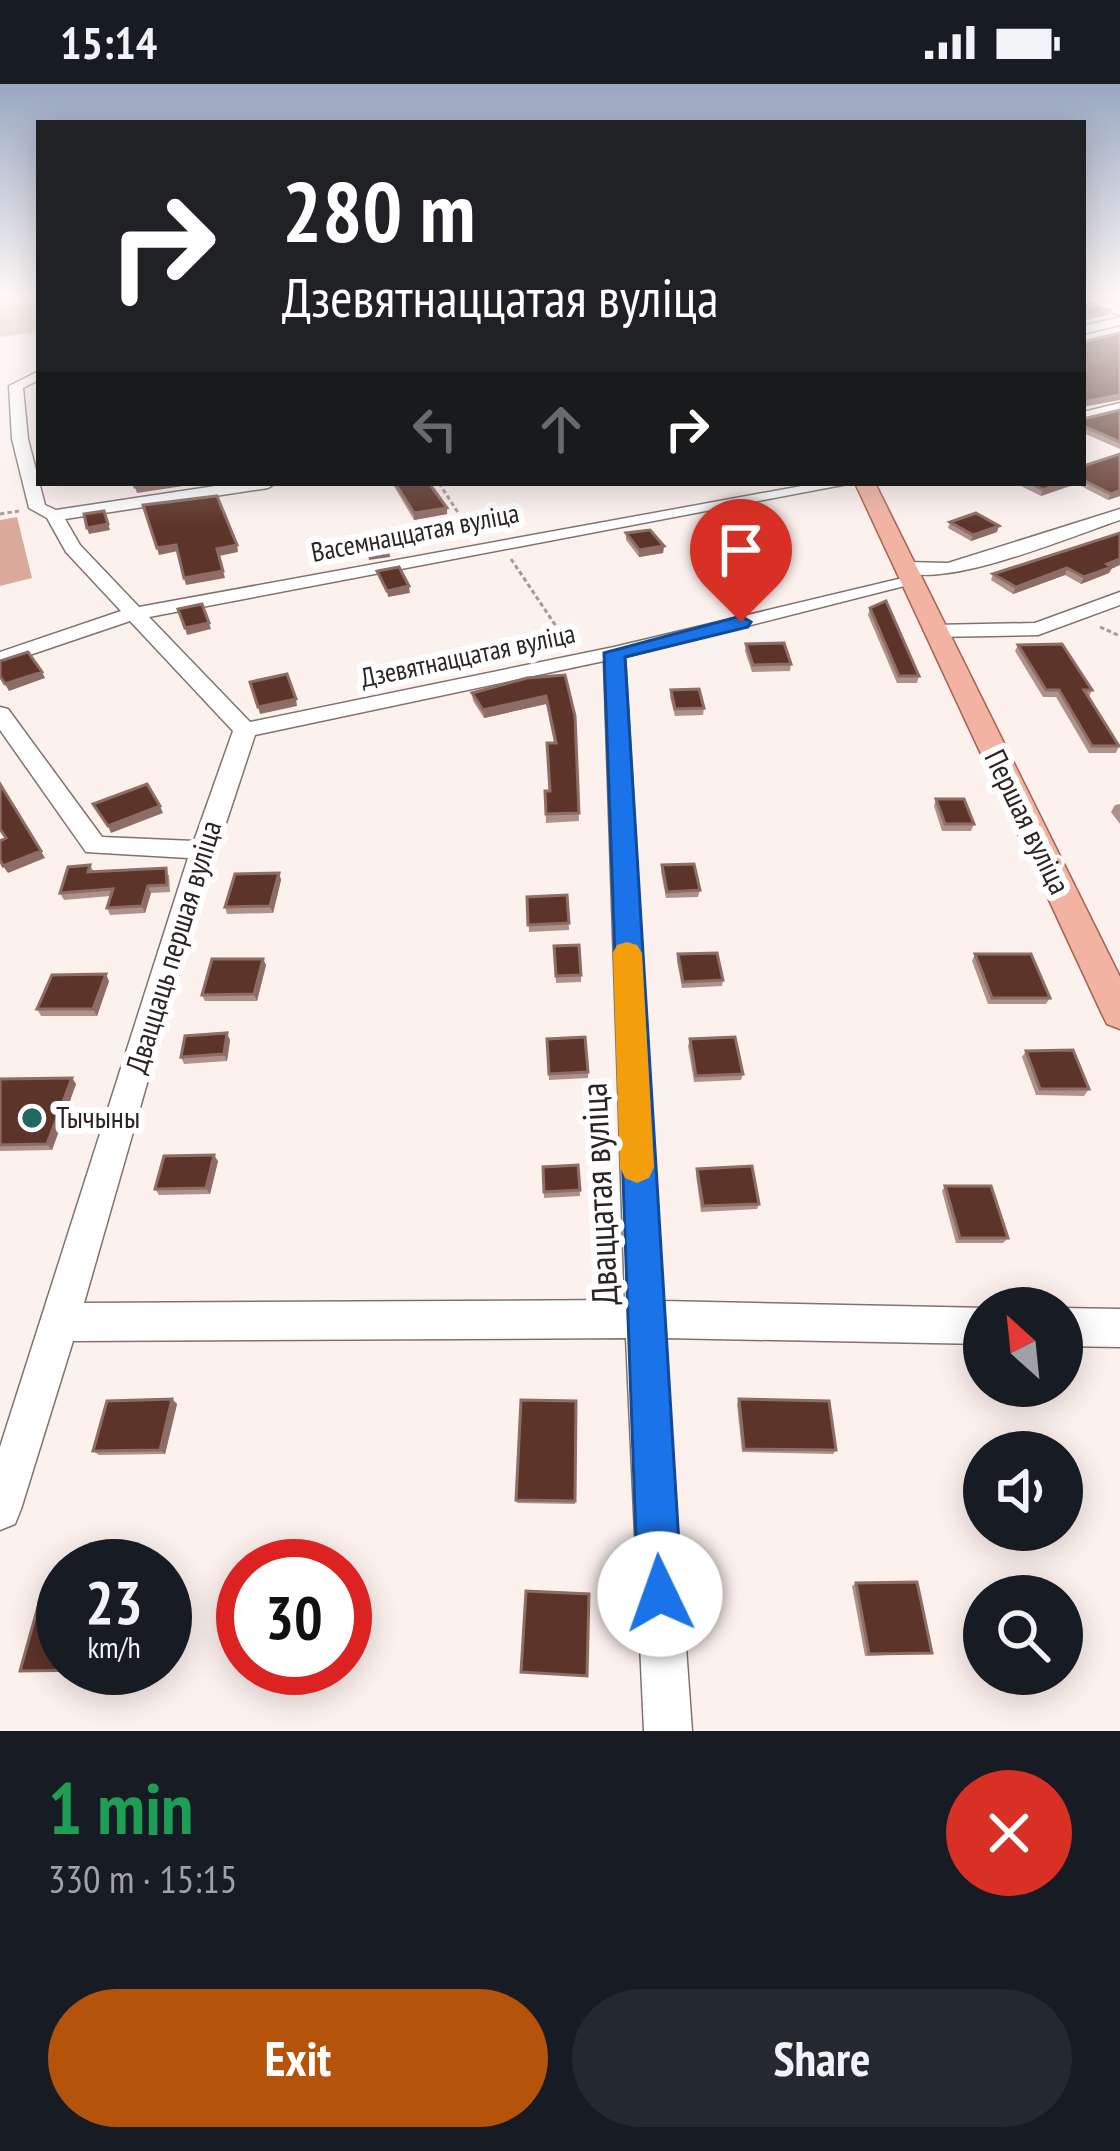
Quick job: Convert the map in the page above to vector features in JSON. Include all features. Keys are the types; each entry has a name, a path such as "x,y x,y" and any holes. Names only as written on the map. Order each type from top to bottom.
{"main road":[{"name":"Першая вуліца","path":"866,486 1120,1014"}],"street":[{"path":"36,376 16,386 20,439 37,508 54,515 248,486"},
{"path":"1086,416 1120,407"},
{"path":"20,439 36,436"},
{"name":"Васемнаццатая вуліца","path":"0,659 132,614 828,486"},
{"name":"Дзевятнаццатая вуліца","path":"245,730 614,653 908,575 949,569 1120,514"},
{"path":"54,515 72,548 245,730"},
{"path":"934,631 1038,629 1120,598"},
{"name":"Дваццатая вуліца","path":"614,653 668,1731"},
{"path":"0,714 95,846 201,850"},
{"name":"Дваццаць першая вуліца","path":"0,1509 63,1322 201,850 245,730"},
{"path":"63,1322 644,1319 963,1325"},
{"path":"1083,1327 1120,1328"}],"path":[{"path":"441,486 481,548"},
{"path":"501,544 578,660"}],"shaded area":[{"path":"17,517 32,578 0,586 0,520"}],"building":[{"path":"1086,372 1120,372 1120,395 1086,402"},
{"path":"1120,410 1120,442 1086,427 1086,418"},
{"path":"1120,454 1120,490 1111,494 1086,482 1086,465"},
{"path":"397,486 431,486 447,508 414,513"},
{"path":"217,496 237,545 217,549 223,571 184,578 176,545 157,548 143,505"},
{"path":"104,511 108,524 87,528 84,514"},
{"path":"976,513 999,526 973,535 950,522"},
{"path":"650,530 664,546 639,550 626,533"},
{"path":"378,533 389,550 368,554 359,537"},
{"path":"1120,533 1120,559 1084,577 1067,568 1016,587 993,574"},
{"path":"399,567 409,586 387,591 377,571"},
{"path":"886,601 919,676 899,676 870,608"},
{"path":"202,604 209,623 185,628 178,609"},
{"path":"784,643 791,664 753,665 746,644"},
{"path":"1062,644 1092,690 1084,690 1119,746 1092,746 1059,690 1046,690 1018,645"},
{"path":"28,652 42,672 5,684 0,661"},
{"path":"287,674 296,699 258,707 250,682"},
{"path":"565,675 575,716 579,813 546,814 545,791 550,791 547,743 556,743 546,696 483,710 472,693 527,678"},
{"path":"699,689 704,708 675,709 671,690"},
{"path":"0,784 41,851 3,866 0,841 6,838 0,829"},
{"path":"147,784 160,806 108,826 93,804"},
{"path":"936,799 964,799 974,824 945,824"},
{"path":"694,864 700,890 667,892 662,865"},
{"path":"90,865 88,872 166,868 167,885 148,886 142,906 107,908 113,889 60,893 68,867"},
{"path":"279,873 270,906 225,907 235,874"},
{"path":"567,895 569,923 528,925 527,897"},
{"path":"579,945 581,975 556,976 554,946"},
{"path":"717,953 723,980 683,982 678,954"},
{"path":"975,954 1031,954 1050,998 992,998"},
{"path":"212,959 263,959 254,994 202,995"},
{"path":"106,974 93,1009 37,1009 52,975"},
{"path":"227,1033 224,1054 181,1057 185,1036"},
{"path":"585,1037 588,1072 549,1074 547,1039"},
{"path":"735,1037 743,1074 696,1076 690,1039"},
{"path":"1073,1050 1089,1089 1040,1089 1026,1051"},
{"name":"Тычыны","path":"72,1078 47,1144 0,1145 0,1079"},
{"path":"214,1155 206,1188 155,1189 164,1156"},
{"path":"578,1165 580,1190 544,1192 543,1167"},
{"path":"752,1166 759,1204 703,1206 697,1169"},
{"path":"945,1186 991,1186 1008,1238 960,1238"},
{"path":"172,1399 160,1450 93,1451 107,1401"},
{"path":"739,1399 829,1401 836,1450 744,1449"},
{"path":"521,1400 576,1401 575,1501 516,1500"},
{"path":"917,1582 932,1653 869,1654 856,1583"},
{"path":"526,1591 589,1594 587,1676 521,1672"},
{"path":"36,1614 36,1671 20,1671"}],"slow traffic":[{"path":"627,953 637,1167"}],"place":[{"name":"Тычыны","path":"32,1118"}],"route":[{"path":"660,1594 614,653 741,622"}]}
